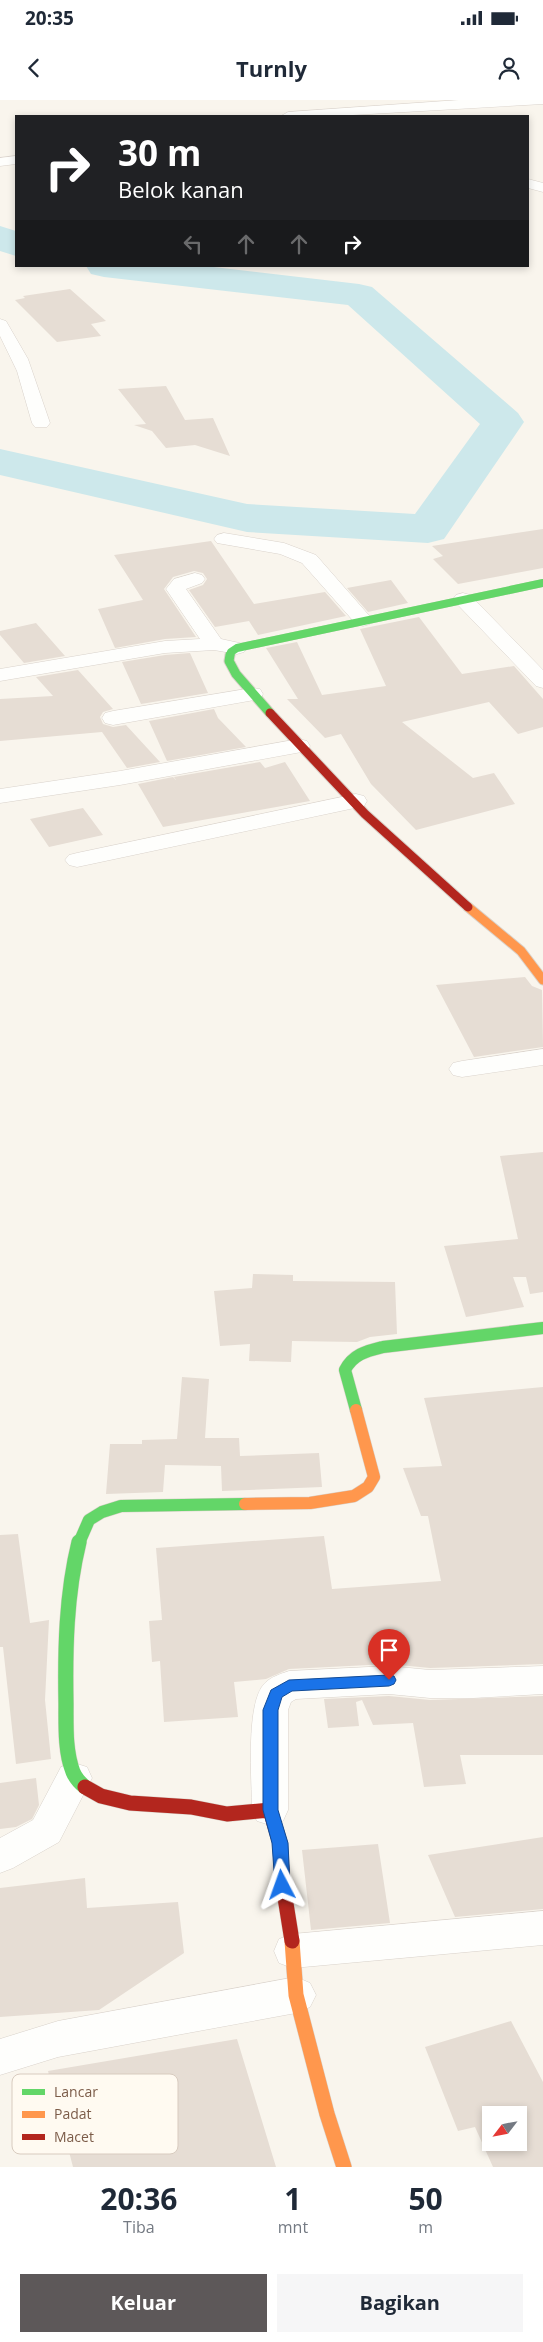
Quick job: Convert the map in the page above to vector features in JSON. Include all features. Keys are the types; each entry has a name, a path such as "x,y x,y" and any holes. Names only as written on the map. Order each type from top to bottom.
{"street":[{"path":"314,115 419,111 542,100"},
{"path":"0,162 15,160"},
{"path":"529,183 543,188"},
{"path":"0,324 6,339 26,372 41,422"},
{"path":"224,539 284,549 309,559 362,620"},
{"path":"194,579 181,583 176,589 214,644"},
{"path":"543,583 237,648 231,652 230,661 236,674 252,694 299,746 424,871 521,951 543,980"},
{"path":"463,599 543,682"},
{"path":"0,675 165,648 214,644 237,648"},
{"path":"113,718 252,694"},
{"path":"0,796 120,778 299,746"},
{"path":"77,860 356,801"},
{"path":"462,1069 543,1057"},
{"path":"270,1810 221,1814 194,1807 109,1800 89,1792 74,1778 68,1758 66,1706 67,1636 74,1568 85,1524 98,1514 118,1507 271,1506 319,1502 354,1496 368,1487 374,1476 345,1370 348,1360 359,1352 382,1347 543,1328"},
{"path":"344,2167 327,2114 296,1995 293,1951 282,1885 280,1843 270,1810 270,1710 276,1694 289,1686 389,1680 430,1684 464,1684 543,1680"},
{"path":"0,1857 46,1831 74,1778"},
{"path":"293,1951 543,1928"},
{"path":"0,2057 58,2039 296,1995"}],"building":[{"path":"70,289 106,321 91,324 101,336 57,342 15,300 25,298 23,296"},
{"path":"166,386 185,420 213,418 230,456 195,445 166,448 152,431 134,425 146,424 118,389"},
{"path":"543,529 543,568 458,584 433,559 443,556 432,546"},
{"path":"211,541 254,604 325,592 346,616 258,635 249,621 215,627 189,590 203,585 207,579 203,573 194,571 173,577 164,589 196,637 165,639 115,648 98,609 143,600 114,555"},
{"path":"391,580 408,603 368,612 347,588"},
{"path":"419,617 462,674 514,666 543,699 543,727 518,734 489,702 402,722 473,778 494,773 515,804 416,830 371,784 341,734 325,738 287,699 298,699 266,648 297,642 322,695 386,686 360,629"},
{"path":"36,623 65,656 24,663 0,635 0,631"},
{"path":"190,653 208,693 141,704 122,662"},
{"path":"78,670 113,709 103,712 100,717 103,724 113,727 126,725 160,762 127,768 102,732 0,741 0,699 53,696 36,677"},
{"path":"214,709 218,718 246,747 167,761 149,721"},
{"path":"260,762 265,768 285,762 310,801 163,827 138,784 173,777 176,780 174,777"},
{"path":"83,808 103,835 49,847 30,819"},
{"path":"525,977 532,986 542,990 543,1047 474,1057 436,985"},
{"path":"543,1152 543,1292 530,1294 526,1277 513,1277 524,1307 466,1317 444,1246 518,1239 500,1156"},
{"path":"253,1274 293,1275 293,1281 395,1282 397,1334 370,1337 357,1342 292,1341 291,1362 249,1361 250,1344 220,1346 214,1291 252,1288"},
{"path":"182,1377 209,1379 205,1438 239,1438 240,1456 319,1453 322,1487 222,1491 221,1466 165,1465 163,1492 106,1494 110,1444 142,1444 142,1440 177,1439"},
{"path":"543,1387 543,1664 430,1668 389,1664 289,1669 266,1679 234,1682 238,1717 164,1722 160,1661 152,1662 149,1621 162,1620 156,1548 324,1536 332,1589 441,1581 428,1516 421,1516 403,1468 442,1466 424,1398"},
{"path":"18,1534 30,1623 49,1620 45,1700 51,1759 16,1764 3,1647 0,1647 0,1535"},
{"path":"389,1696 430,1700 543,1696 543,1755 460,1755 466,1784 424,1787 413,1723 373,1725 362,1700 356,1702 359,1726 328,1728 324,1699"},
{"path":"36,1778 39,1805 32,1819 16,1827 0,1829 0,1783"},
{"path":"543,1837 543,1909 455,1917 428,1855"},
{"path":"378,1844 390,1923 311,1930 302,1850"},
{"path":"85,1878 87,1908 178,1902 184,1953 99,2010 0,2017 0,1888"},
{"path":"511,2021 543,2082 543,2167 493,2167 486,2151 528,2151 528,2106 482,2106 482,2143 475,2127 458,2131 425,2047"},
{"path":"237,2039 276,2167 73,2167 70,2154 178,2154 178,2074 49,2074 48,2071"}],"waterway":[{"path":"0,237 15,244"},
{"path":"0,462 247,518 428,529 503,422 359,295 113,267"}],"traffic: fast":[{"path":"270,713 236,674 229,661 231,652 237,648 543,583"},
{"path":"356,1410 345,1370 348,1364 360,1354 383,1347 543,1328"},
{"path":"85,1787 76,1778 71,1766 68,1747 65,1679 69,1598 74,1562 81,1535 89,1520 102,1512 121,1506 245,1504"}],"traffic: slow":[{"path":"468,907 521,951 543,980"},
{"path":"245,1504 310,1503 354,1496 368,1487 374,1477 356,1410"},
{"path":"292,1941 296,1995 327,2114 344,2167"}],"traffic: jam":[{"path":"270,713 365,814 468,907"},
{"path":"85,1787 101,1796 130,1803 191,1807 227,1814 270,1810 280,1843 283,1885 292,1941"}],"route":[{"path":"282,1885 280,1843 270,1810 270,1710 276,1694 289,1686 313,1683 389,1680"}]}
